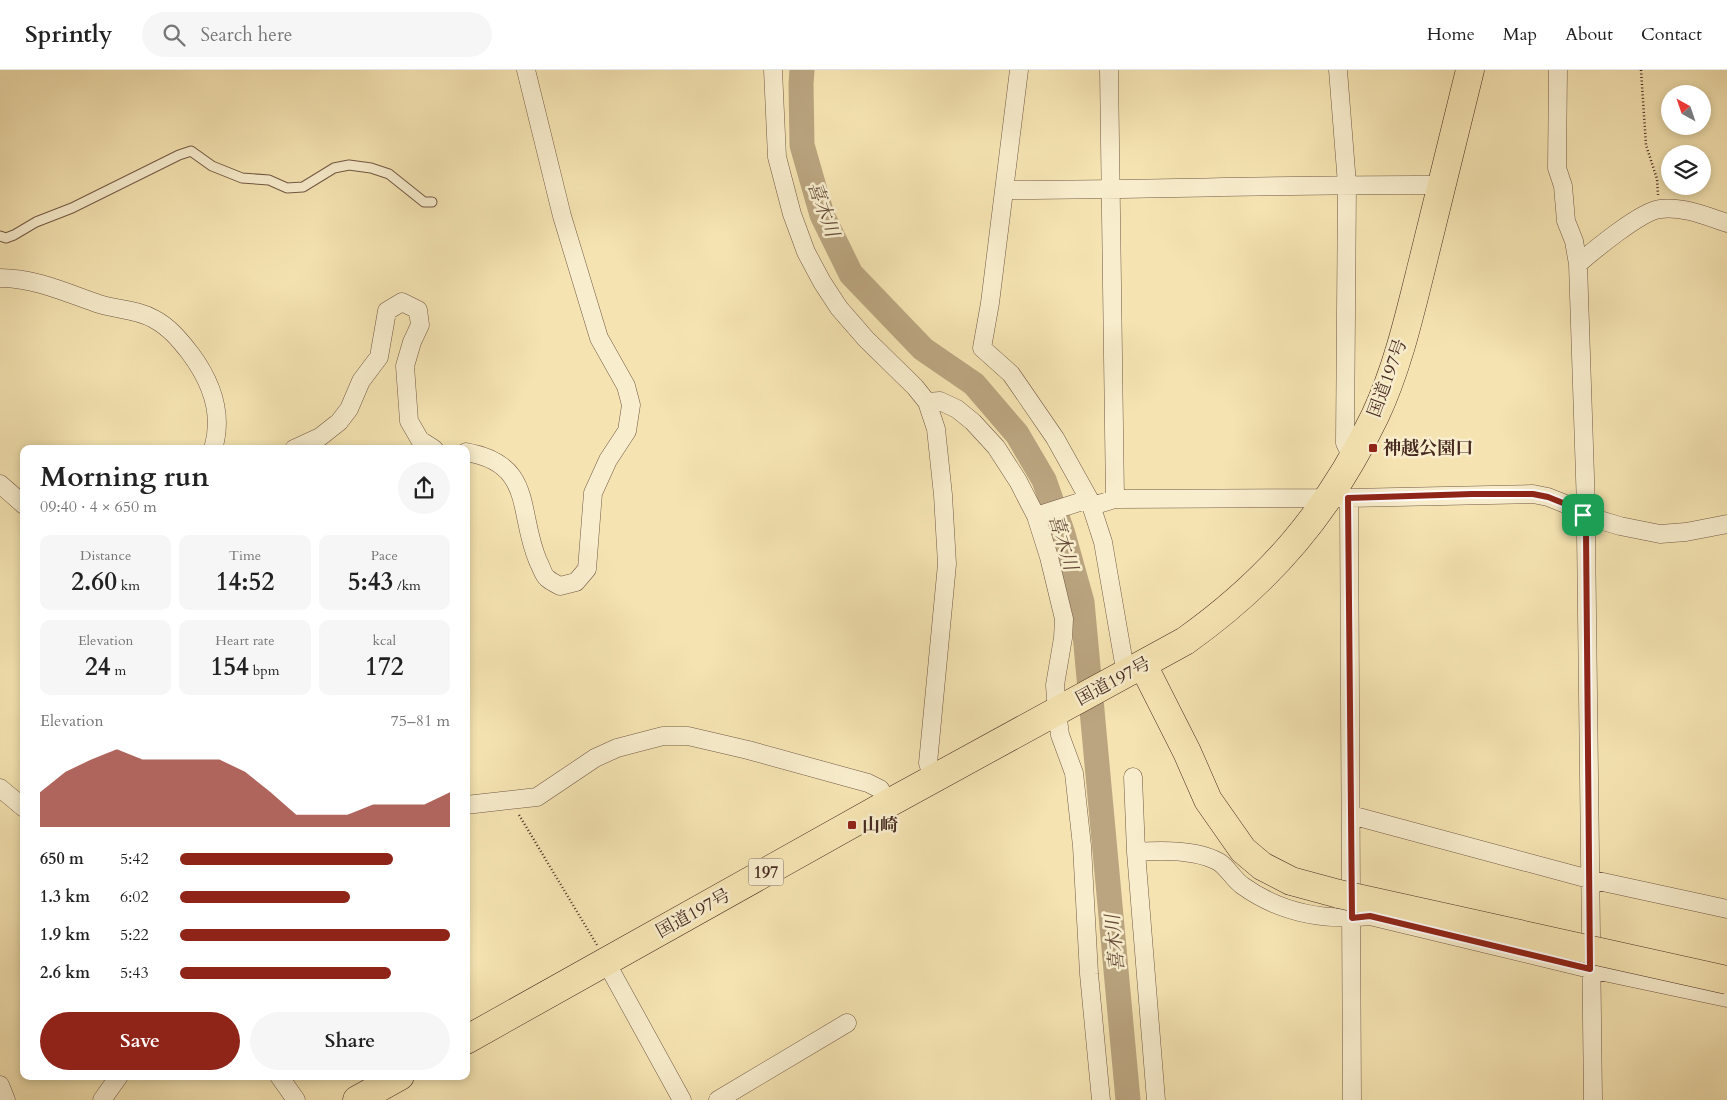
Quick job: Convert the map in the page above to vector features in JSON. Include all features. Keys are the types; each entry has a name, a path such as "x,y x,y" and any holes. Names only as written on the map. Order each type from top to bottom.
{"highway":[{"name":"国道197号","path":"470,1038 889,803 1185,641 1209,624 1265,576 1338,498 1353,459 1393,371 1410,311 1470,70"},
{"path":"1129,673 1187,752 1208,800 1243,850 1262,866 1291,881 1339,894 1727,980"},
{"path":"357,1100 393,1080"}],"street":[{"path":"470,453 484,455 504,466 516,480 526,513 532,546 546,578 560,586 576,582 587,568 593,493 608,460 627,431 631,405 626,386 599,338 562,216 526,70"},
{"path":"773,70 777,157 792,214 806,252 838,308 866,339 915,387 927,402 936,430 943,495 947,564 928,763 933,779"},
{"path":"1019,70 990,303 982,348 1011,374 1056,438 1088,502 1103,542 1129,673"},
{"path":"1109,70 1115,499"},
{"path":"1338,70 1347,184 1345,444 1353,459"},
{"path":"1558,70 1557,168 1563,186 1566,221 1574,241 1578,264 1586,507 1583,515 1586,532 1593,1100"},
{"path":"1004,190 1110,190 1347,184 1442,185"},
{"path":"1578,264 1628,225 1658,209 1678,208 1727,223"},
{"path":"0,278 17,278 63,290 102,305 137,311 154,319 176,334 201,368 211,386 217,413 217,436 214,445"},
{"path":"303,445 320,437 339,422 349,409 361,381 378,356 387,311 402,302 418,310 420,325 412,342 406,366 409,421 420,440 428,445"},
{"path":"927,402 940,401 957,409 973,422 1000,454 1039,515 1064,619 1055,685 1062,709 1060,735 1074,773 1082,846 1089,974 1101,1100"},
{"path":"0,484 20,502"},
{"path":"1039,515 1088,502 1115,499 1338,498 1533,494 1548,497 1573,507 1583,515 1620,526 1660,534 1726,526"},
{"path":"1338,498 1351,816 1352,1100"},
{"path":"470,805 511,801 537,796 595,758 617,748 663,736 696,738 868,783 880,789 889,803"},
{"path":"1133,778 1136,852 1156,1100"},
{"path":"0,788 20,805"},
{"path":"1351,816 1589,879 1727,909"},
{"path":"1136,852 1167,850 1210,858 1221,863 1240,884 1258,897 1300,914 1352,918 1370,916 1590,969 1727,998"},
{"path":"606,962 682,1100"},
{"path":"718,1100 847,1023"},
{"path":"102,1100 116,1080"},
{"path":"282,1080 296,1100"},
{"path":"0,1085 6,1100"}],"lane":[{"path":"0,236 6,238 14,235 36,222 72,208 179,155 191,151 212,166 242,178 269,180 287,188 303,187 334,168 350,165 371,168 390,174 424,202 432,202"}],"path":[{"path":"1640,70 1646,145 1657,179 1658,209"},
{"path":"511,801 606,962"}],"waterway":[{"name":"喜木川","path":"802,70 802,145 822,215 851,274 923,349 974,384 1017,434 1044,480 1063,534 1082,602 1128,1100"}],"place":[{"name":"神越公園口","path":"1373,448"},
{"name":"山崎","path":"852,825"}],"route":[{"path":"1533,494 1548,497 1573,507 1583,515 1586,532 1590,969 1370,916 1352,918 1348,498 1533,494"}]}
